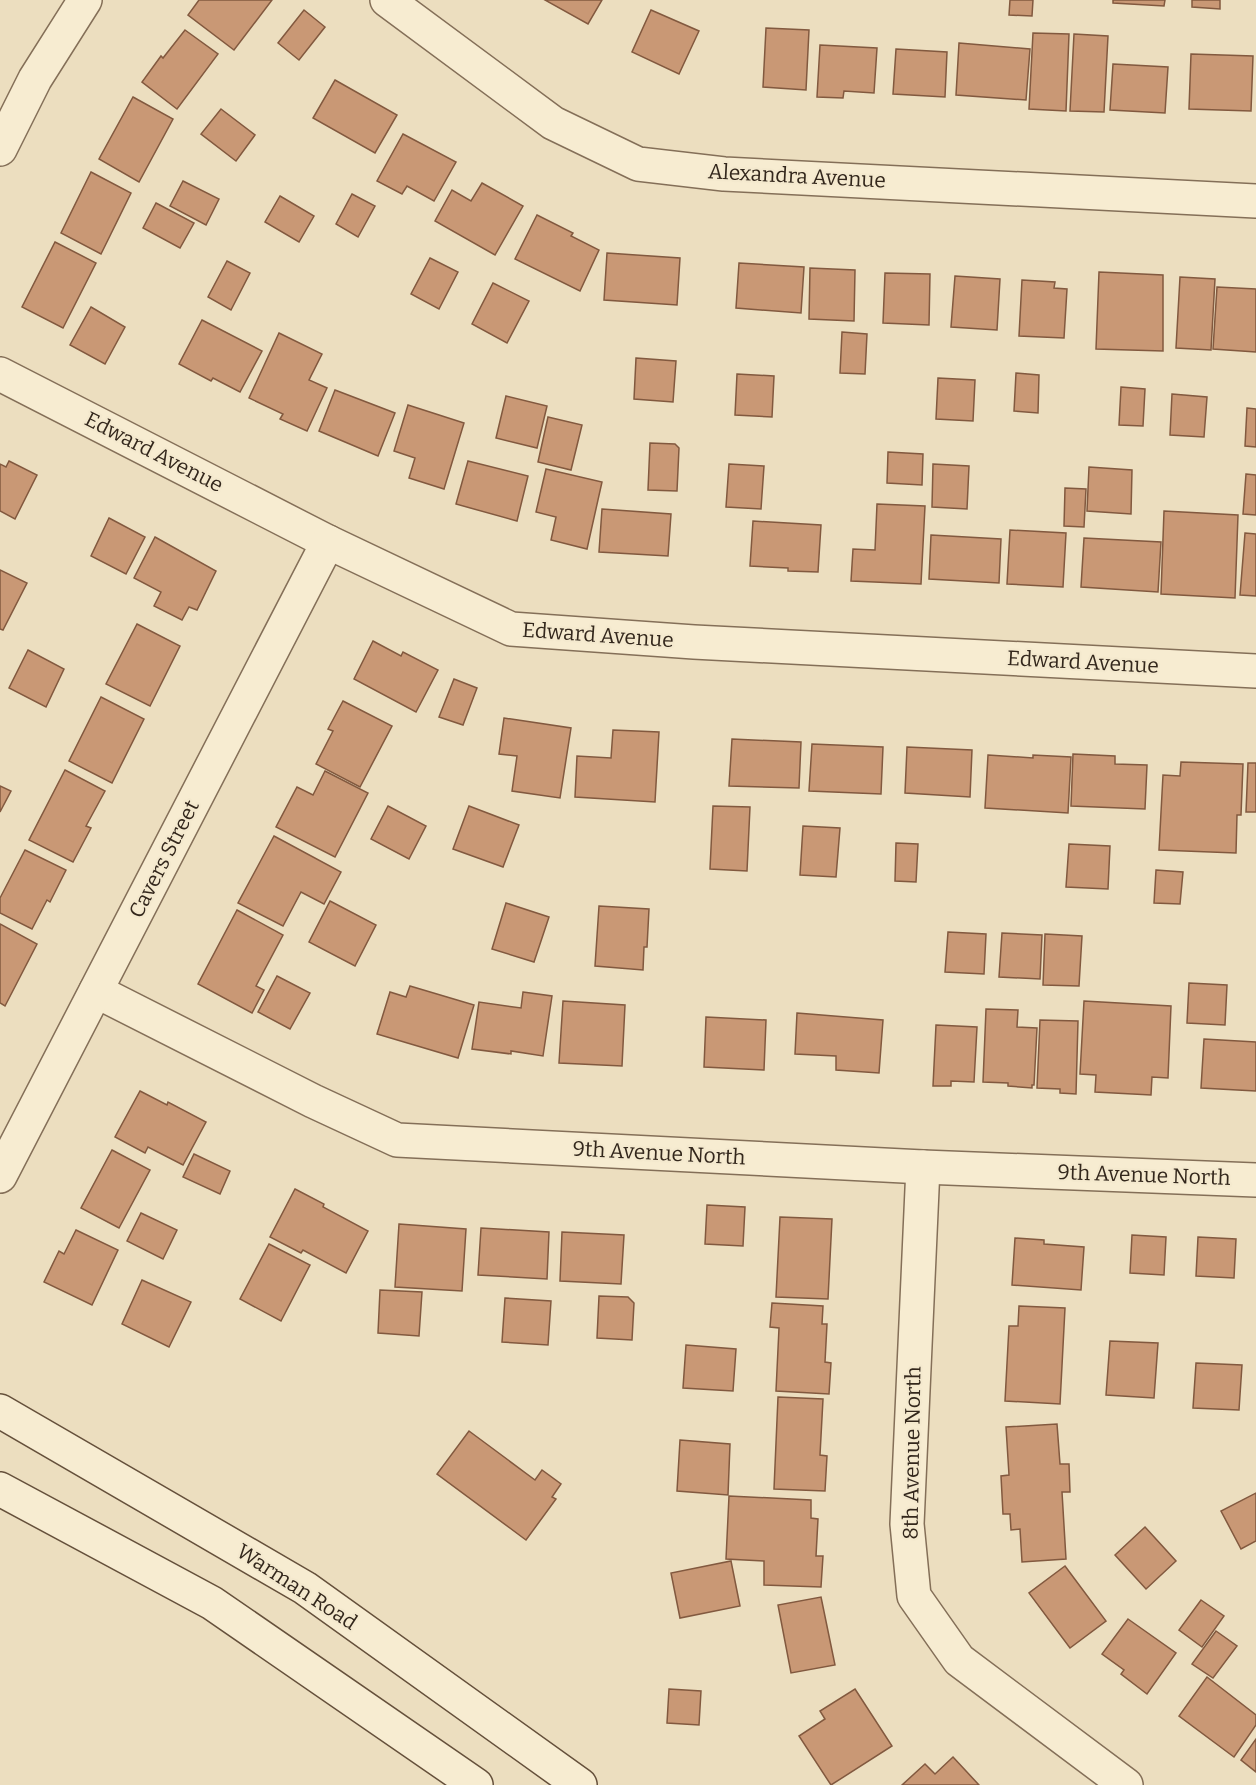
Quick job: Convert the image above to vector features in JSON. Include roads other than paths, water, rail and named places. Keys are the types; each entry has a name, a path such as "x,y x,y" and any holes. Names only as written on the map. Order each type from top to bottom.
{"street":[{"path":"0,149 35,79 85,0"},
{"name":"Alexandra Avenue","path":"387,0 553,123 638,164 724,174 1256,201"},
{"name":"Edward Avenue","path":"0,374 328,542 511,629 694,642 1256,671"},
{"name":"Cavers Street","path":"0,1176 328,542"},
{"name":"9th Avenue North","path":"96,991 313,1101 397,1140 923,1167 1256,1180"},
{"name":"8th Avenue North","path":"923,1167 907,1524 915,1596 959,1660 1126,1785"},
{"name":"Warman Road","path":"0,1411 305,1588 580,1785"},
{"path":"0,1490 212,1603 476,1785"}]}
